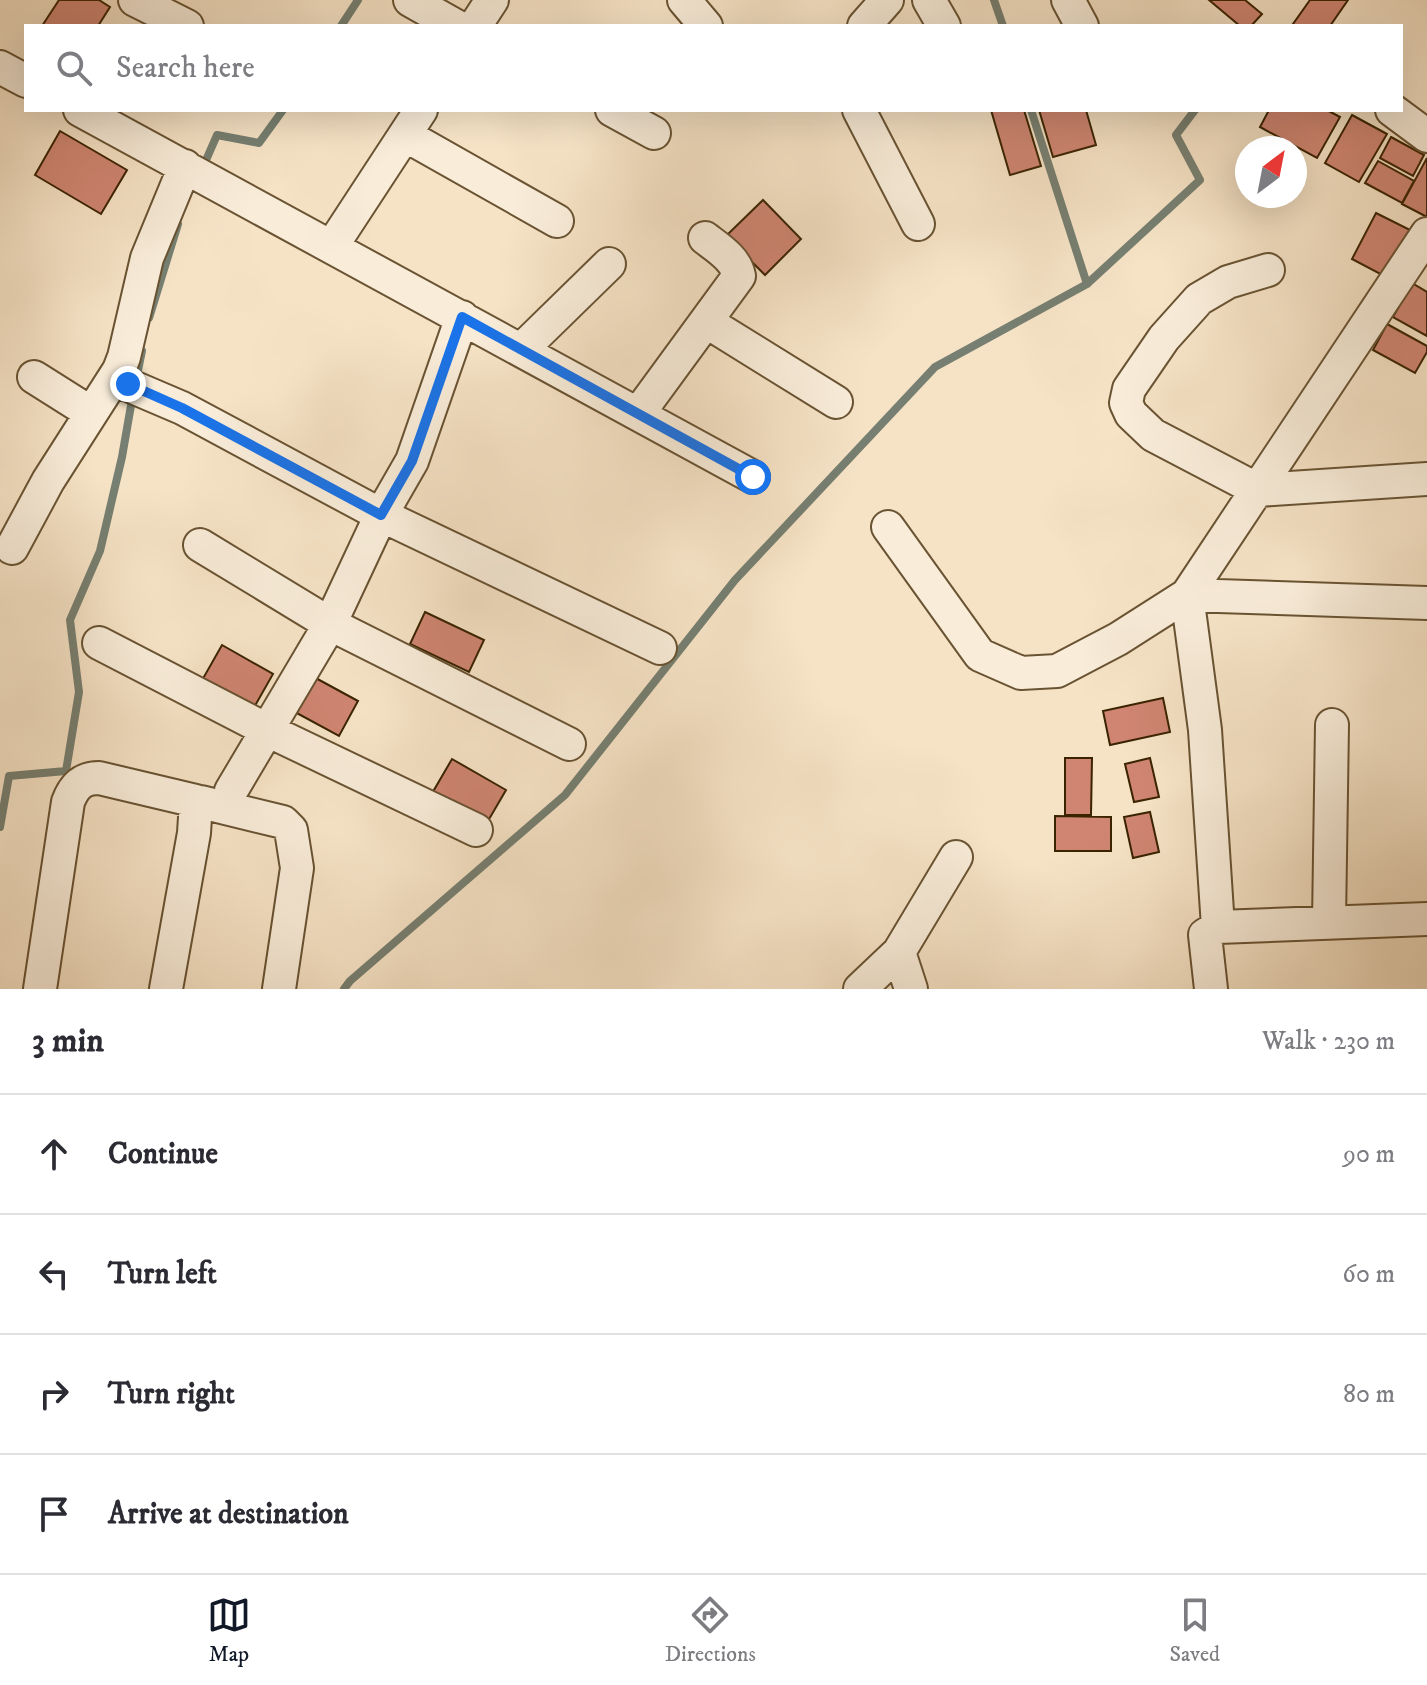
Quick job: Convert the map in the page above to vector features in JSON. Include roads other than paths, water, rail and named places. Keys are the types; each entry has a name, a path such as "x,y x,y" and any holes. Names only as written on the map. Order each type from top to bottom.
{"street":[{"path":"135,0 183,24"},
{"path":"410,0 452,24"},
{"path":"476,24 492,0"},
{"path":"684,0 704,24"},
{"path":"866,24 887,0"},
{"path":"929,0 943,24"},
{"path":"1068,0 1081,24"},
{"path":"0,67 24,80"},
{"path":"84,112 753,477"},
{"path":"616,112 654,133"},
{"path":"860,112 918,224"},
{"path":"1395,112 1427,136"},
{"path":"332,246 413,122 557,221"},
{"path":"12,548 48,481 91,413 121,381 147,258 188,168"},
{"path":"888,527 980,655 1021,673 1057,671 1118,639 1187,595 1427,234"},
{"path":"638,414 739,276 738,269 730,260 705,238"},
{"path":"521,350 609,264"},
{"path":"1268,270 1228,282 1199,299 1164,338 1129,389 1126,403 1131,414 1153,435 1258,490 1427,479"},
{"path":"231,791 330,624 381,515 412,461 462,317"},
{"path":"707,322 836,402"},
{"path":"34,377 91,413"},
{"path":"121,381 160,398 381,515 660,648"},
{"path":"200,545 330,624 569,744"},
{"path":"1187,595 1427,603"},
{"path":"1187,595 1205,730 1218,927"},
{"path":"99,643 267,730 476,830"},
{"path":"1329,922 1332,725"},
{"path":"40,989 68,802 75,786 91,778 283,822 291,830 297,868 279,989"},
{"path":"166,989 194,833 196,801"},
{"path":"860,989 899,952 956,857"},
{"path":"1211,989 1205,935 1218,927 1427,919"},
{"path":"899,952 911,989"}],"waterway":[{"path":"342,24 358,0"},
{"path":"994,0 1002,24"},
{"path":"203,167 217,135 259,143 282,112"},
{"path":"1032,112 1087,284"},
{"path":"344,989 565,795 735,580 935,367 1087,284 1200,180 1176,135 1193,112"},
{"path":"149,318 178,224"},
{"path":"136,380 142,351"},
{"path":"0,827 9,776 66,771 79,692 70,620 100,551 133,394"}]}
